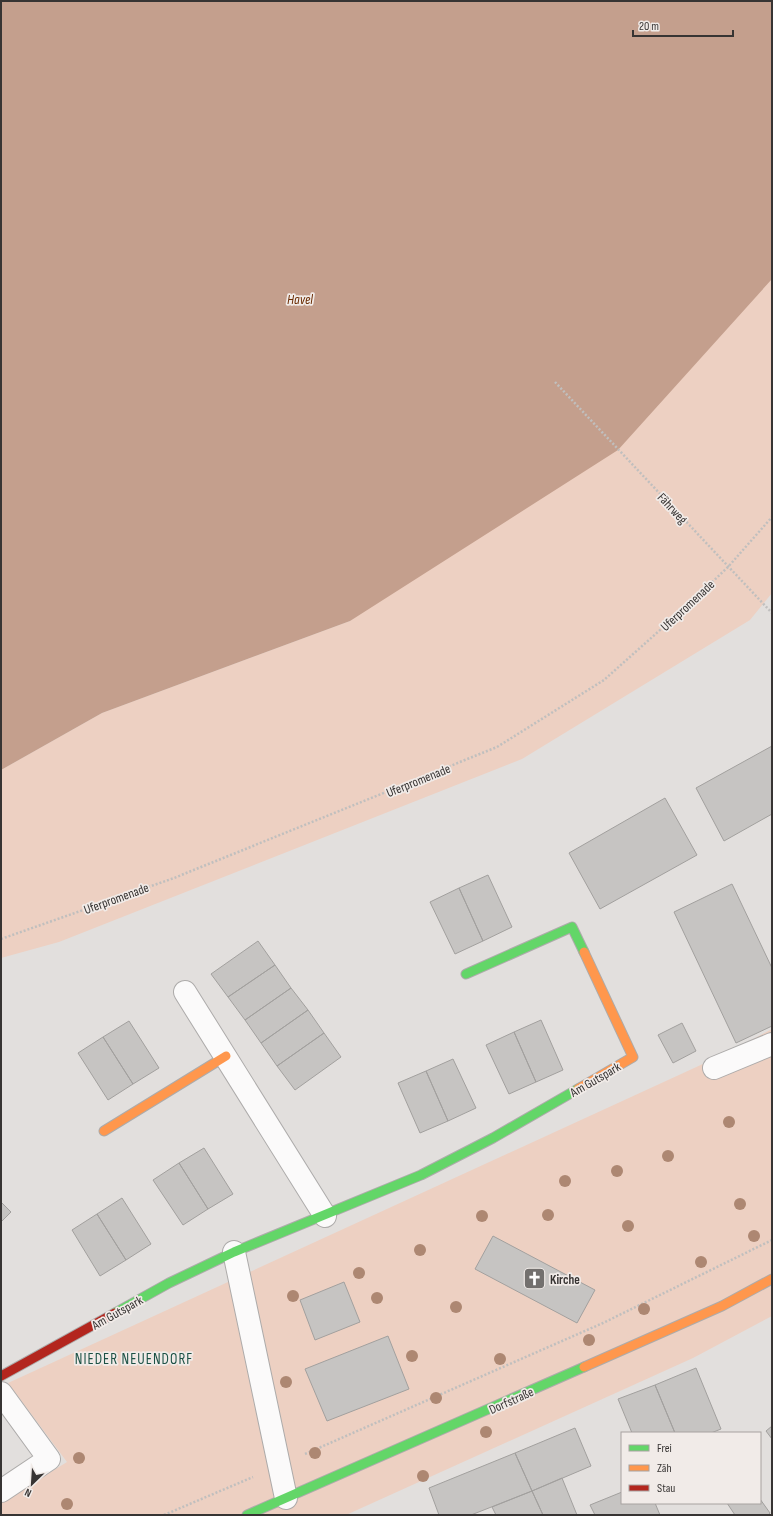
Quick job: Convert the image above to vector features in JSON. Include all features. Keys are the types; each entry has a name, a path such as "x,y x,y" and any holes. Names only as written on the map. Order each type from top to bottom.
{"street":[{"name":"Am Gutspark","path":"1,1376 169,1283 234,1252 325,1216 421,1175 486,1142 633,1056 572,927 466,974"},
{"path":"184,992 226,1056 325,1216"},
{"path":"714,1068 772,1044"},
{"path":"104,1131 226,1056"},
{"path":"234,1252 286,1498"},
{"name":"Dorfstraße","path":"247,1515 680,1325 722,1306 772,1279"},
{"path":"1,1393 49,1460 1,1491"}],"path":[{"name":"Fährweg","path":"555,382 728,567"},
{"name":"Uferpromenade","path":"1,939 174,878 497,747 604,680 687,606 728,567 772,517"},
{"path":"728,567 772,613"},
{"path":"164,1515 603,1323 772,1240"}],"shaded area":[{"path":"772,266 772,593 750,620 522,759 59,942 1,958 1,770 102,713 350,621"},
{"path":"772,1029 772,1316 693,1358 346,1515 1,1515 1,1503 67,1462 8,1383 729,1052"}],"water":[{"name":"Havel","path":"1,1 772,1 772,279 618,450 350,621 102,713 1,770"}],"building":[{"path":"772,746 772,814 724,841 696,788"},
{"path":"665,798 697,855 600,909 569,853"},
{"path":"488,875 512,927 483,941 459,888"},
{"path":"732,884 772,968 772,1026 736,1043 674,912"},
{"path":"459,888 483,941 455,954 430,902"},
{"path":"258,941 275,965 228,997 211,974"},
{"path":"275,965 291,988 245,1020 228,997"},
{"path":"291,988 308,1010 261,1043 245,1020"},
{"path":"308,1010 324,1033 277,1066 261,1043"},
{"path":"541,1020 563,1070 536,1082 514,1032"},
{"path":"129,1021 159,1068 133,1084 103,1037"},
{"path":"682,1023 696,1051 673,1063 658,1035"},
{"path":"514,1032 536,1082 509,1094 486,1045"},
{"path":"324,1033 341,1057 295,1090 277,1066"},
{"path":"103,1037 133,1084 108,1100 78,1053"},
{"path":"453,1059 476,1108 448,1121 426,1071"},
{"path":"426,1071 448,1121 420,1133 398,1083"},
{"path":"204,1148 233,1194 208,1209 179,1163"},
{"path":"179,1163 208,1209 183,1225 153,1180"},
{"path":"122,1198 151,1244 126,1260 97,1214"},
{"path":"1,1202 11,1212 1,1222"},
{"path":"97,1214 126,1260 100,1276 72,1230"},
{"name":"Kirche","path":"493,1236 595,1290 577,1323 475,1269"},
{"path":"344,1282 360,1322 315,1340 300,1300"},
{"path":"388,1336 409,1389 327,1421 305,1369"},
{"path":"696,1368 721,1429 714,1432 675,1432 655,1385"},
{"path":"655,1385 675,1432 632,1432 618,1399"},
{"path":"772,1426 772,1439 766,1431"},
{"path":"575,1428 591,1466 532,1491 515,1453"},
{"path":"515,1453 532,1491 471,1515 439,1515 429,1488"},
{"path":"562,1478 577,1515 543,1515 532,1491"},
{"path":"532,1491 543,1515 496,1515 492,1507"},
{"path":"621,1492 621,1504 655,1504 660,1515 595,1515 590,1505"},
{"path":"761,1500 770,1513 768,1515 735,1515 728,1504 761,1504"}],"traffic: fast":[{"path":"466,974 572,927 584,952"},
{"path":"115,1313 169,1283 234,1252 421,1175 493,1138 578,1089"},
{"path":"247,1515 584,1367"}],"traffic: slow":[{"path":"578,1089 633,1057 584,952"},
{"path":"104,1131 226,1056"},
{"path":"584,1367 722,1306 772,1279"}],"traffic: jam":[{"path":"1,1376 115,1313"}],"place":[{"name":"Kirche","path":"535,1279"}],"district":[{"name":"NIEDER NEUENDORF","path":"134,1359"}]}
